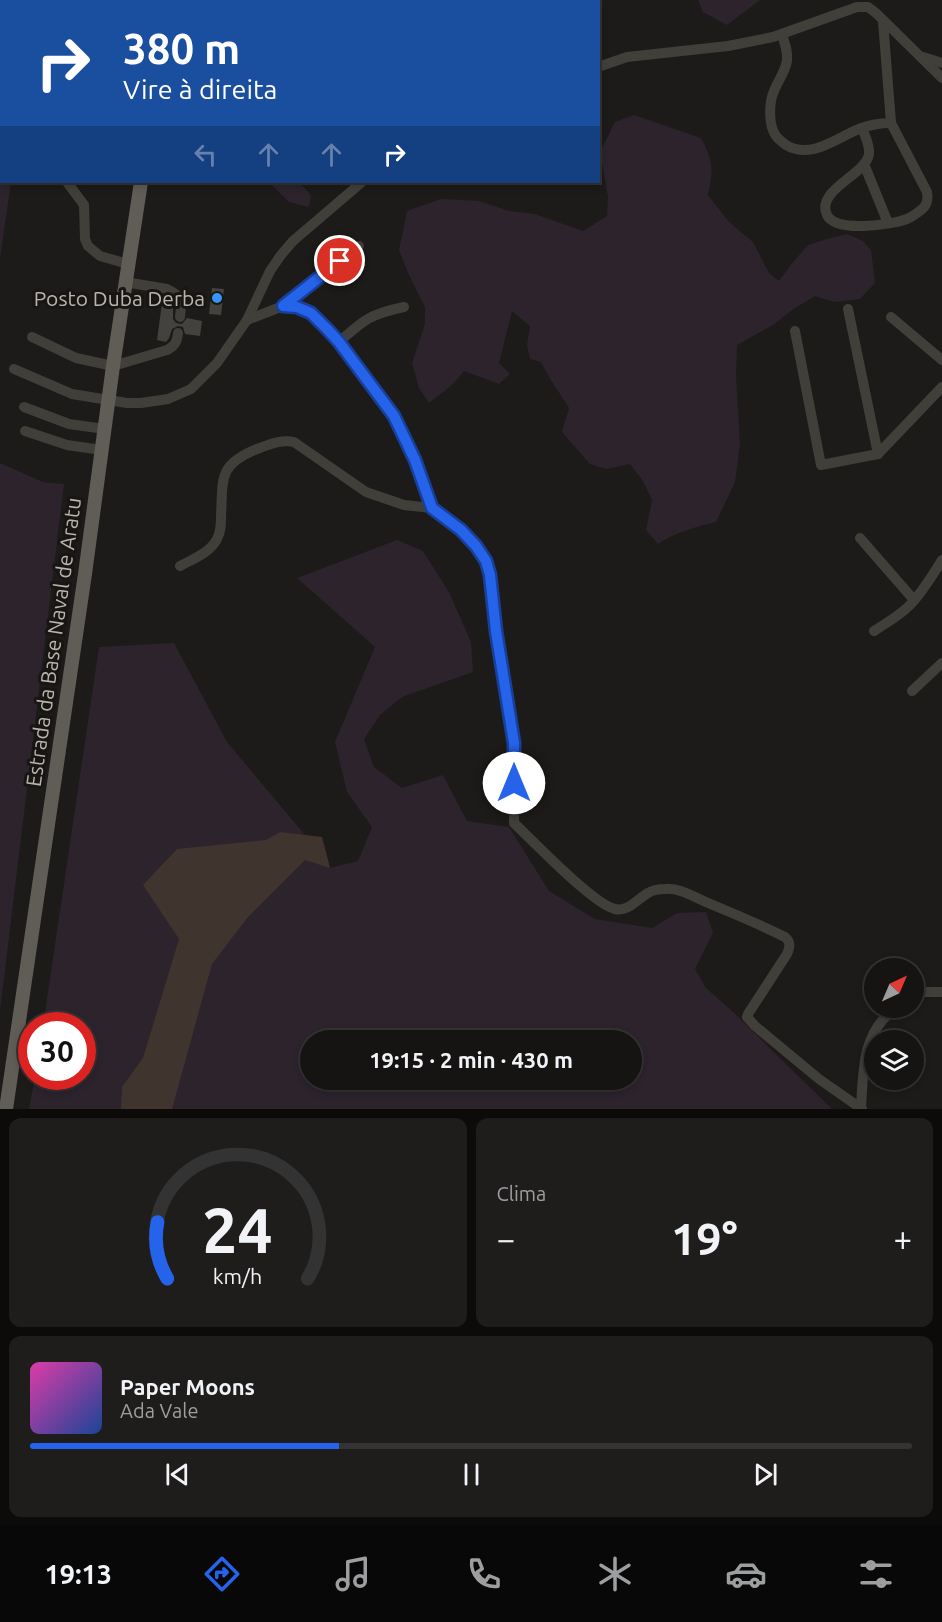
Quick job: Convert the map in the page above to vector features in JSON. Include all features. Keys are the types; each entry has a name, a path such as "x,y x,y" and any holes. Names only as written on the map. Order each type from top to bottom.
{"main road":[{"name":"Estrada da Base Naval de Aratu","path":"6,1109 141,183"}],"street":[{"path":"600,66 627,57 736,45 782,34 847,9 867,4 942,78"},
{"path":"862,128 869,147 869,156 864,164 828,198 825,209 827,216 832,222 842,225 861,226 909,218 925,206 928,199 927,192 891,123 884,21"},
{"path":"782,34 788,50 786,65 773,93 771,123 775,135 790,147 807,150 826,145 862,128 880,123 891,123"},
{"path":"920,56 942,63"},
{"path":"864,164 888,223"},
{"path":"68,183 84,205 85,239 92,251 100,256 128,264"},
{"path":"14,369 72,394 127,403 168,399 191,389 217,363 247,320 270,271 281,255 293,241 361,183"},
{"path":"283,306 359,246"},
{"path":"125,282 174,292 182,303 180,317"},
{"path":"247,320 283,306 297,307 311,313 328,330 394,416 415,460 432,508"},
{"path":"339,342 371,316 404,307"},
{"path":"848,309 878,454"},
{"path":"891,317 942,360"},
{"path":"795,331 821,465 878,454 942,387"},
{"path":"32,337 76,358 113,366 173,347 177,342 178,333"},
{"path":"24,407 69,424 105,429"},
{"path":"25,431 67,445 102,450"},
{"path":"180,566 202,555 216,541 221,528 222,482 227,468 249,453 280,442 294,442 366,492 404,505 432,508 461,530 486,561 490,575 496,631 514,743 514,823 566,873 605,905 623,909 633,905 654,890 673,888 785,937 790,945 787,954 747,1017 819,1079 861,1109"},
{"path":"860,538 914,600"},
{"path":"874,631 896,617 914,600 942,560"},
{"path":"932,576 942,583"},
{"path":"912,691 942,663"},
{"path":"924,992 942,992"},
{"path":"861,1109 864,1058 870,1040 886,1018"}],"shaded area":[{"path":"698,0 760,0 727,25 703,12"},
{"path":"634,115 701,138 711,166 708,195 729,222 753,242 769,273 779,281 808,245 847,234 863,241 871,250 875,283 860,299 834,302 815,296 773,325 737,345 736,376 740,444 735,482 716,522 679,533 658,544 646,530 652,500 643,481 630,464 606,469 590,464 562,432 569,408 541,362 530,359 527,345 530,326 512,311 499,363 510,374 499,384 464,371 452,385 429,403 419,388 412,363 425,324 425,307 399,250 407,211 441,199 479,201 509,211 535,214 583,231 607,216 608,197 600,152 615,122"},
{"path":"0,183 11,183 0,259"},
{"path":"270,183 300,183 311,195 309,207 289,202"},
{"path":"0,463 43,482 64,484 0,1011"},
{"path":"397,540 423,551 449,592 471,642 473,672 402,697 380,715 364,739 374,767 402,788 443,775 467,821 509,827 549,891 595,919 652,928 677,913 706,912 713,933 695,969 706,988 832,1109 29,1109 33,1090 96,1090 96,1012 45,1012 99,647 174,643 227,742 305,835 322,837 330,868 358,861 372,827 347,792 335,742 375,647 297,578"},
{"path":"280,832 322,837 330,868 305,860 248,917 212,964 172,1109 121,1109 122,1087 143,1058 179,939 143,885 177,849 266,840"}],"building":[{"name":"Posto Duba Derba","path":"212,288 224,289 221,315 209,314"},
{"path":"162,303 173,304 173,319 176,323 182,324 187,318 202,321 200,336 185,334 183,327 178,326 172,329 166,342 157,340"}],"place":[{"name":"Posto Duba Derba","path":"217,298"}],"route":[{"path":"340,261 283,306 297,307 311,313 339,342 394,416 415,460 432,508 461,530 486,561 490,575 496,631 514,743 514,783"}]}
